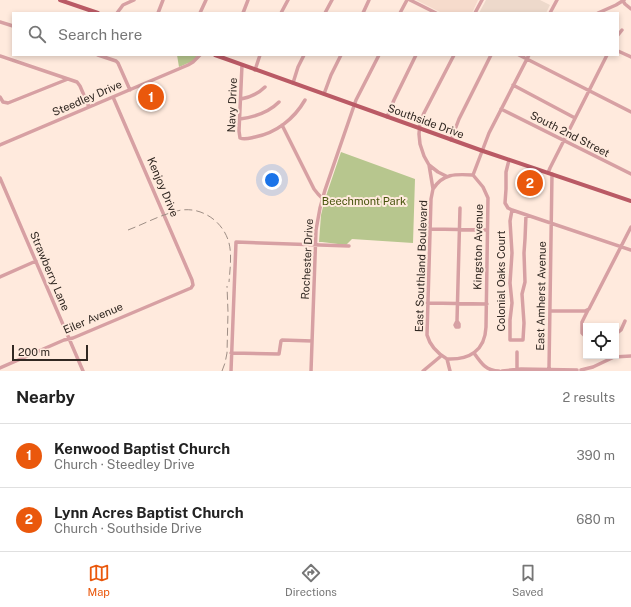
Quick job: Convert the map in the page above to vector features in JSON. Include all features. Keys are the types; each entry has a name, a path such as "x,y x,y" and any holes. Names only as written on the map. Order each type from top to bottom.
{"main road":[{"path":"60,0 71,2 96,12"},
{"name":"Southside Drive","path":"224,56 242,65 451,140 631,201"}],"street":[{"path":"118,12 123,5 134,0"},
{"path":"158,12 163,0"},
{"path":"200,12 206,0"},
{"path":"243,12 248,0"},
{"path":"282,12 288,0"},
{"path":"326,12 332,0"},
{"path":"363,12 369,0"},
{"path":"401,12 407,0"},
{"path":"410,0 434,12"},
{"path":"476,12 482,0"},
{"path":"551,12 557,0"},
{"path":"600,12 623,0 625,4 631,8"},
{"path":"0,22 12,26"},
{"path":"619,34 622,30"},
{"path":"619,51 631,57"},
{"path":"0,56 77,82 80,84 89,107"},
{"path":"101,56 118,63 130,90"},
{"name":"Steedley Drive","path":"0,145 188,65 199,56"},
{"path":"256,70 260,56"},
{"path":"293,83 304,56"},
{"path":"324,94 340,56"},
{"name":"Rochester Drive","path":"311,371 317,222 322,198 356,100 378,56"},
{"path":"387,117 398,90 415,56"},
{"path":"446,176 438,172 430,165 424,156 420,144 420,122 453,56"},
{"path":"451,140 458,119 490,56"},
{"path":"550,173 550,168 606,56"},
{"path":"433,189 446,176 461,174 473,175 489,133 528,57 589,91 631,112"},
{"name":"Navy Drive","path":"242,65 239,137 243,139 263,135 273,131 289,120 298,111 305,100"},
{"path":"0,97 3,102 8,104 68,79"},
{"path":"513,85 575,118"},
{"path":"241,98 247,98 256,94 265,87"},
{"name":"Kenjoy Drive","path":"113,97 193,285"},
{"path":"240,119 258,116 279,102"},
{"name":"South 2nd Street","path":"501,109 631,174"},
{"path":"282,125 314,189 322,198"},
{"name":"Colonial Oaks Court","path":"509,160 506,170 505,201 508,208 512,210 510,221 512,253 510,283 512,303 510,340 523,340 524,323 522,294 525,280 524,252 526,215"},
{"name":"East Southland Boulevard","path":"430,165 433,189 431,199 426,330 432,346 441,356 447,359"},
{"name":"East Amherst Avenue","path":"549,369 551,223 550,173"},
{"name":"Kingston Avenue","path":"473,175 484,187 487,194 488,203 486,332 485,339 474,353"},
{"name":"Strawberry Lane","path":"0,178 1,184 83,371"},
{"path":"457,321 460,208"},
{"path":"512,210 631,250"},
{"path":"583,335 581,332 581,324 586,311 631,227"},
{"path":"430,229 487,230"},
{"path":"231,371 236,242 349,246"},
{"path":"0,277 36,261"},
{"name":"Eiler Avenue","path":"0,368 191,288 193,285"},
{"path":"427,303 487,304"},
{"path":"550,311 586,311"},
{"path":"619,331 625,321"},
{"path":"231,353 279,354 280,343 282,340 312,341"},
{"path":"517,352 517,369"},
{"path":"450,371 447,359 464,358 474,353 486,367 501,371 517,369 579,370 593,367 614,357 631,356"},
{"path":"423,371 441,356"}],"shaded area":[{"path":"416,0 478,0 472,12 440,12"},
{"path":"486,0 540,0 550,5 546,12 480,12"}],"green space":[{"path":"177,56 197,56 193,61 179,67"},
{"name":"Beechmont Park","path":"341,152 415,179 413,243 352,239 346,245 319,242 321,215"}],"railway":[{"path":"128,230 158,217 177,211 194,210 202,212 216,221 226,235 231,257 229,282"},
{"path":"222,371 227,353 227,286"}],"place":[{"name":"Kenwood Baptist Church","path":"151,97"},
{"name":"Lynn Acres Baptist Church","path":"530,183"}]}
